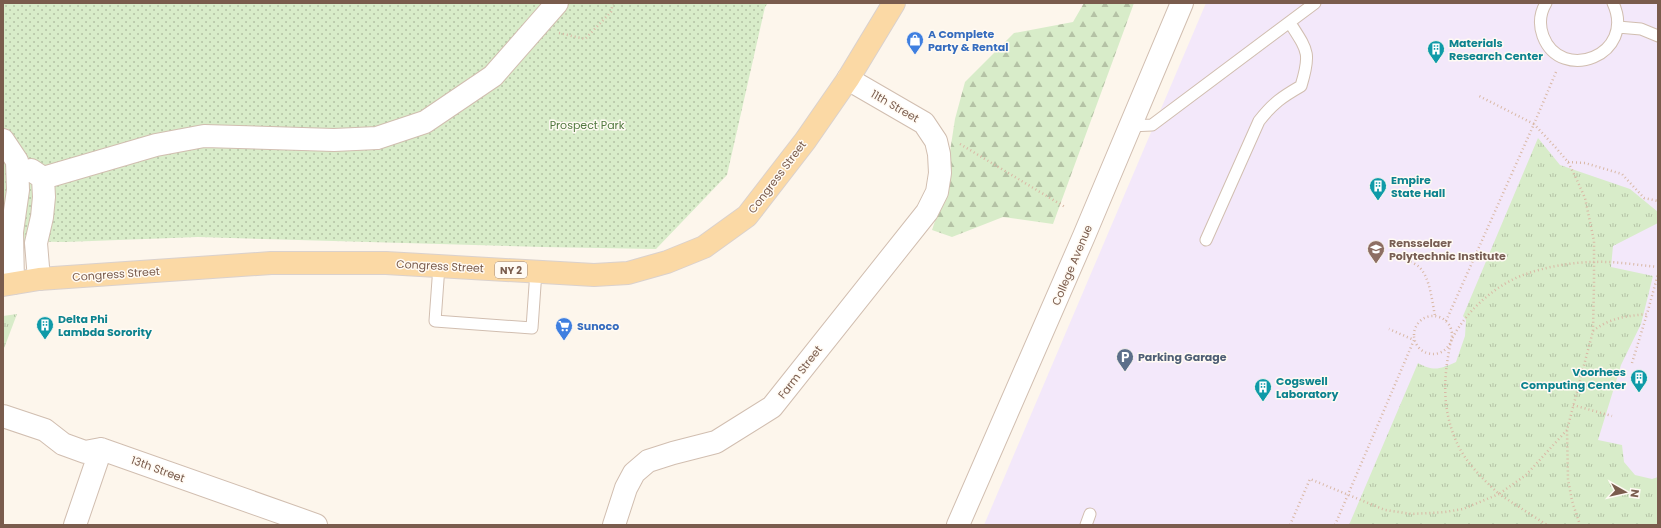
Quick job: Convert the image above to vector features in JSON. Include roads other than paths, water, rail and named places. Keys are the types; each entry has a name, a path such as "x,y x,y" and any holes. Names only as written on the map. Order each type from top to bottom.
{"main road":[{"name":"Congress Street","path":"8,284 38,280 271,263 386,263 594,275 628,274 667,262 704,247 747,216 805,141 848,79 894,3"}],"street":[{"path":"43,178 156,145 204,136 334,140 377,138 425,122 493,76 556,3"},
{"name":"College Avenue","path":"958,525 1084,236 1182,3"},
{"name":"11th Street","path":"848,79 924,123 936,141 940,163"},
{"path":"3,140 17,160 43,178"},
{"path":"8,284 12,232 18,190 17,160"},
{"name":"Farm Street","path":"614,525 628,483 634,473 648,461 716,442 772,407 928,212 937,192 940,163"},
{"path":"38,280 36,243 42,218 44,198 43,178"},
{"name":"13th Street","path":"3,416 45,430 63,444 85,452 101,449 316,525"},
{"path":"75,525 101,449"}],"lane":[{"path":"1130,126 1152,125 1315,3"},
{"path":"1546,3 1541,14 1542,31 1549,46 1562,57 1580,61 1598,56 1611,44 1618,27 1618,18 1613,3"},
{"path":"1206,240 1259,121 1270,106 1302,86 1307,65 1306,48 1290,23"},
{"path":"1618,27 1641,29 1658,36"},
{"path":"439,266 435,321 532,328 536,271"},
{"path":"1086,525 1090,514"}],"place":[{"name":"A Complete Party & Rental","path":"915,55"},
{"name":"Materials Research Center","path":"1436,64"},
{"name":"Empire State Hall","path":"1378,201"},
{"name":"Rensselaer Polytechnic Institute","path":"1376,264"},
{"name":"Delta Phi Lambda Sorority","path":"45,340"},
{"name":"Sunoco","path":"564,341"},
{"name":"Parking Garage","path":"1125,372"},
{"name":"Voorhees Computing Center","path":"1639,393"},
{"name":"Cogswell Laboratory","path":"1263,402"}],"park label":[{"name":"Prospect Park","path":"587,125"}]}
